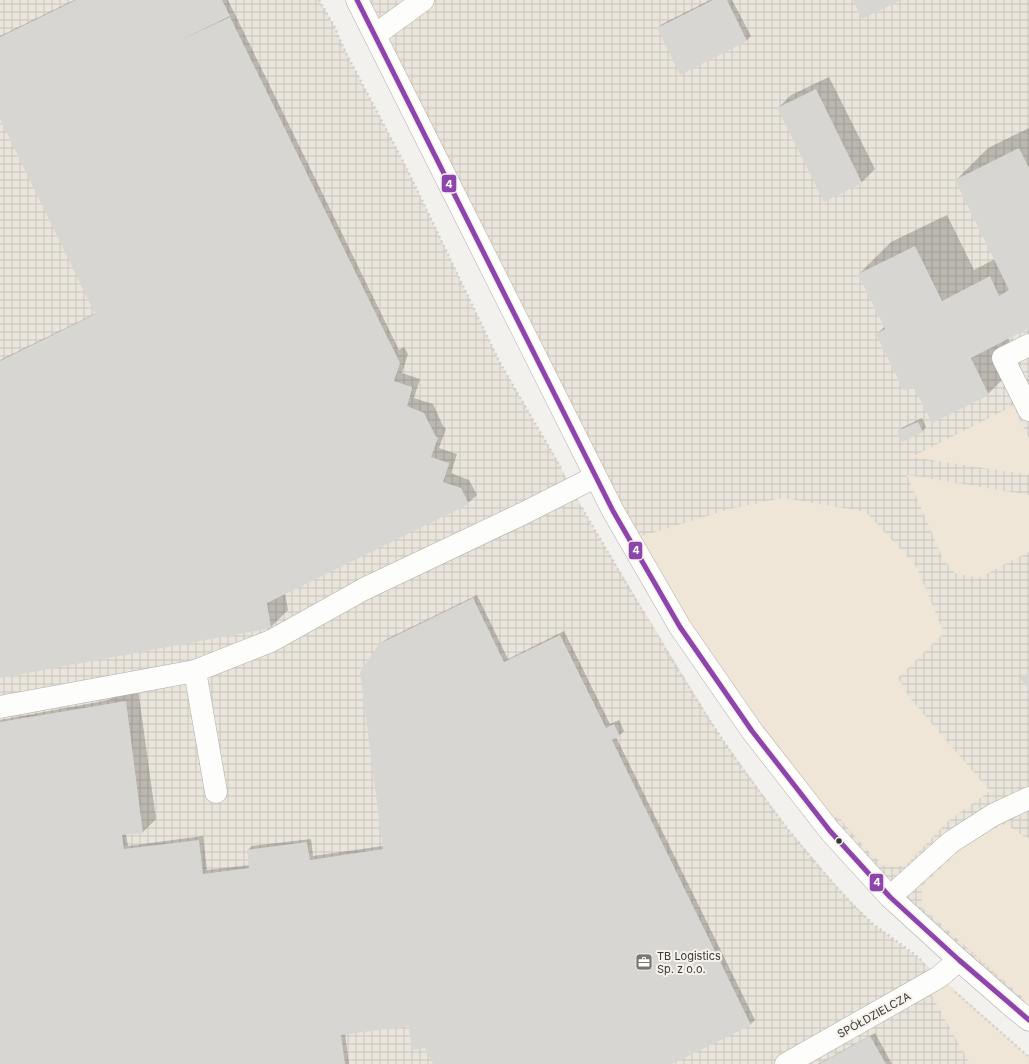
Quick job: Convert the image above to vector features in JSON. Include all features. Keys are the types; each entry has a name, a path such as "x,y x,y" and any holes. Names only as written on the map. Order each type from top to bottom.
{"street":[{"path":"357,0 613,511 680,627 752,731 830,831 890,897 959,960 1029,1020"},
{"path":"375,35 423,0"},
{"path":"1029,345 1003,358 1029,410"},
{"path":"0,707 195,671 271,641 364,589 596,477"},
{"path":"195,671 216,792"},
{"path":"890,897 951,842 993,815 1029,798"},
{"name":"SPÓŁDZIELCZA","path":"786,1064 939,977 959,960"}],"shaded area":[{"path":"0,0 319,0 334,26 345,51 406,167 500,363 560,466 588,519 722,739 788,829 856,907 874,925 920,959 1029,1057 1029,1064 0,1064"},
{"path":"357,0 1029,0 1029,1000 1014,1006 890,897 680,627"},
{"path":"1013,406 1029,438 1029,475 912,457"},
{"path":"907,475 1029,495 1029,552 979,578 955,573 943,559"},
{"path":"783,498 866,512 916,566 944,633 898,678 912,701 990,791 948,821 907,864 895,867 883,865 866,849 838,816 835,818 766,750 629,540 730,509"},
{"path":"1006,824 1023,836 1029,838 1029,1003 922,907 922,886 974,836"},
{"path":"939,977 1029,1057 1029,1064 970,1064 926,985"}],"building":[{"path":"76,0 222,0 230,16 177,42 230,17 400,363 394,381 412,387 407,406 424,413 438,438 431,457 449,463 443,482 461,488 469,504 267,603 271,628 0,678 0,361 95,314 0,119 0,37"},
{"path":"713,0 727,0 747,41 680,75 657,28"},
{"path":"853,0 901,0 862,19"},
{"path":"816,89 862,183 824,202 777,108"},
{"path":"1019,148 1029,168 1029,332 1027,329 971,358 989,395 932,423 913,386 904,391 876,334 885,329 858,274 915,246 942,301 990,276 999,296 1009,290 955,180"},
{"path":"918,422 923,432 902,442 897,431"},
{"path":"473,598 504,662 560,635 606,728 614,724 620,736 612,740 751,1025 672,1064 433,1064 425,1048 412,1050 409,1026 341,1035 345,1064 0,1064 0,722 126,701 143,833 122,835 124,849 199,840 203,874 249,868 247,850 307,842 310,860 383,849 360,672 379,644"},
{"path":"1029,672 1029,690 1020,678"},
{"path":"870,1036 886,1064 819,1064"}],"transit line":[{"name":"4","path":"357,0 613,511 680,627 752,731 830,831 890,897 959,960 1029,1020"}],"place":[{"name":"TB Logistics Sp. z o.o.","path":"644,962"}]}
